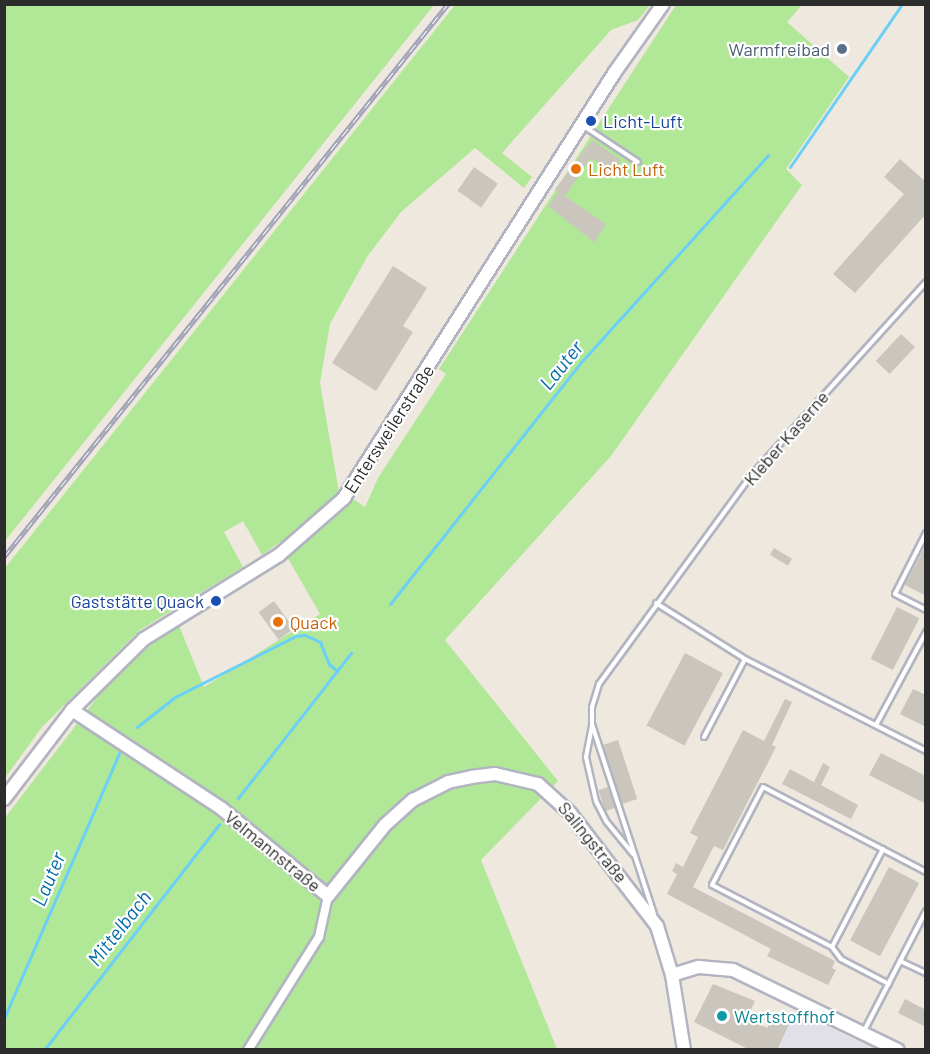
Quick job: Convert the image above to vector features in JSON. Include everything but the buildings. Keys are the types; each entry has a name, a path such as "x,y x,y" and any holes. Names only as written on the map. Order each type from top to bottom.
{"street":[{"name":"Entersweilerstraße","path":"4,799 72,710 144,639 279,555 344,498 582,124 663,4"},
{"name":"Velmannstraße","path":"72,710 222,809 328,896 319,937 248,1050"},
{"name":"Salingstraße","path":"328,896 385,825 413,800 448,782 495,774 538,784 556,797 623,878 657,926 672,975 684,1050"},
{"path":"672,975 699,968 733,970 898,1050"}],"lane":[{"path":"582,124 638,162"},
{"name":"Kleber Kaserne","path":"637,860 606,821 596,801 586,757 592,724 592,707 599,684 749,478 926,282"},
{"path":"926,533 895,594 926,609"},
{"path":"656,603 745,659 926,751"},
{"path":"876,725 926,632"},
{"path":"704,737 745,659"},
{"path":"592,724 657,926"},
{"path":"889,984 842,959 832,947 712,885 763,787 926,872"},
{"path":"832,947 883,849"},
{"path":"863,1033 926,911"},
{"path":"900,961 926,973"}],"shaded area":[{"path":"795,1011 874,1049 777,1050"}],"green space":[{"path":"4,5 434,5 5,541"},
{"path":"455,5 650,5 638,20 611,30 502,153 532,177 524,188 475,148 401,212 367,257 330,324 320,383 339,492 314,518 262,555 243,521 224,532 243,567 140,630 42,727 5,778 5,568"},
{"path":"676,5 802,5 787,22 849,77 786,169 802,185 611,456 445,640 558,781 481,860 557,1049 5,1049 4,819 115,674 178,623 204,687 320,614 286,555 352,498 365,507 378,478 446,374 439,369"}],"waterway":[{"name":"Lauter","path":"790,167 902,4"},
{"name":"Lauter","path":"390,604 583,360 768,155"},
{"name":"Lauter","path":"137,727 175,697 296,636 305,635 320,642 329,664 337,671"},
{"name":"Mittelbach","path":"238,798 351,653"},
{"name":"Lauter","path":"4,1018 119,753"},
{"name":"Mittelbach","path":"44,1050 219,824"}],"railway":[{"path":"4,557 448,4"}],"place":[{"name":"Warmfreibad","path":"842,49"},
{"name":"Licht-Luft","path":"591,121"},
{"name":"Licht Luft","path":"576,169"},
{"name":"Gaststätte Quack","path":"216,601"},
{"name":"Quack","path":"278,622"},
{"name":"Wertstoffhof","path":"722,1016"}]}
